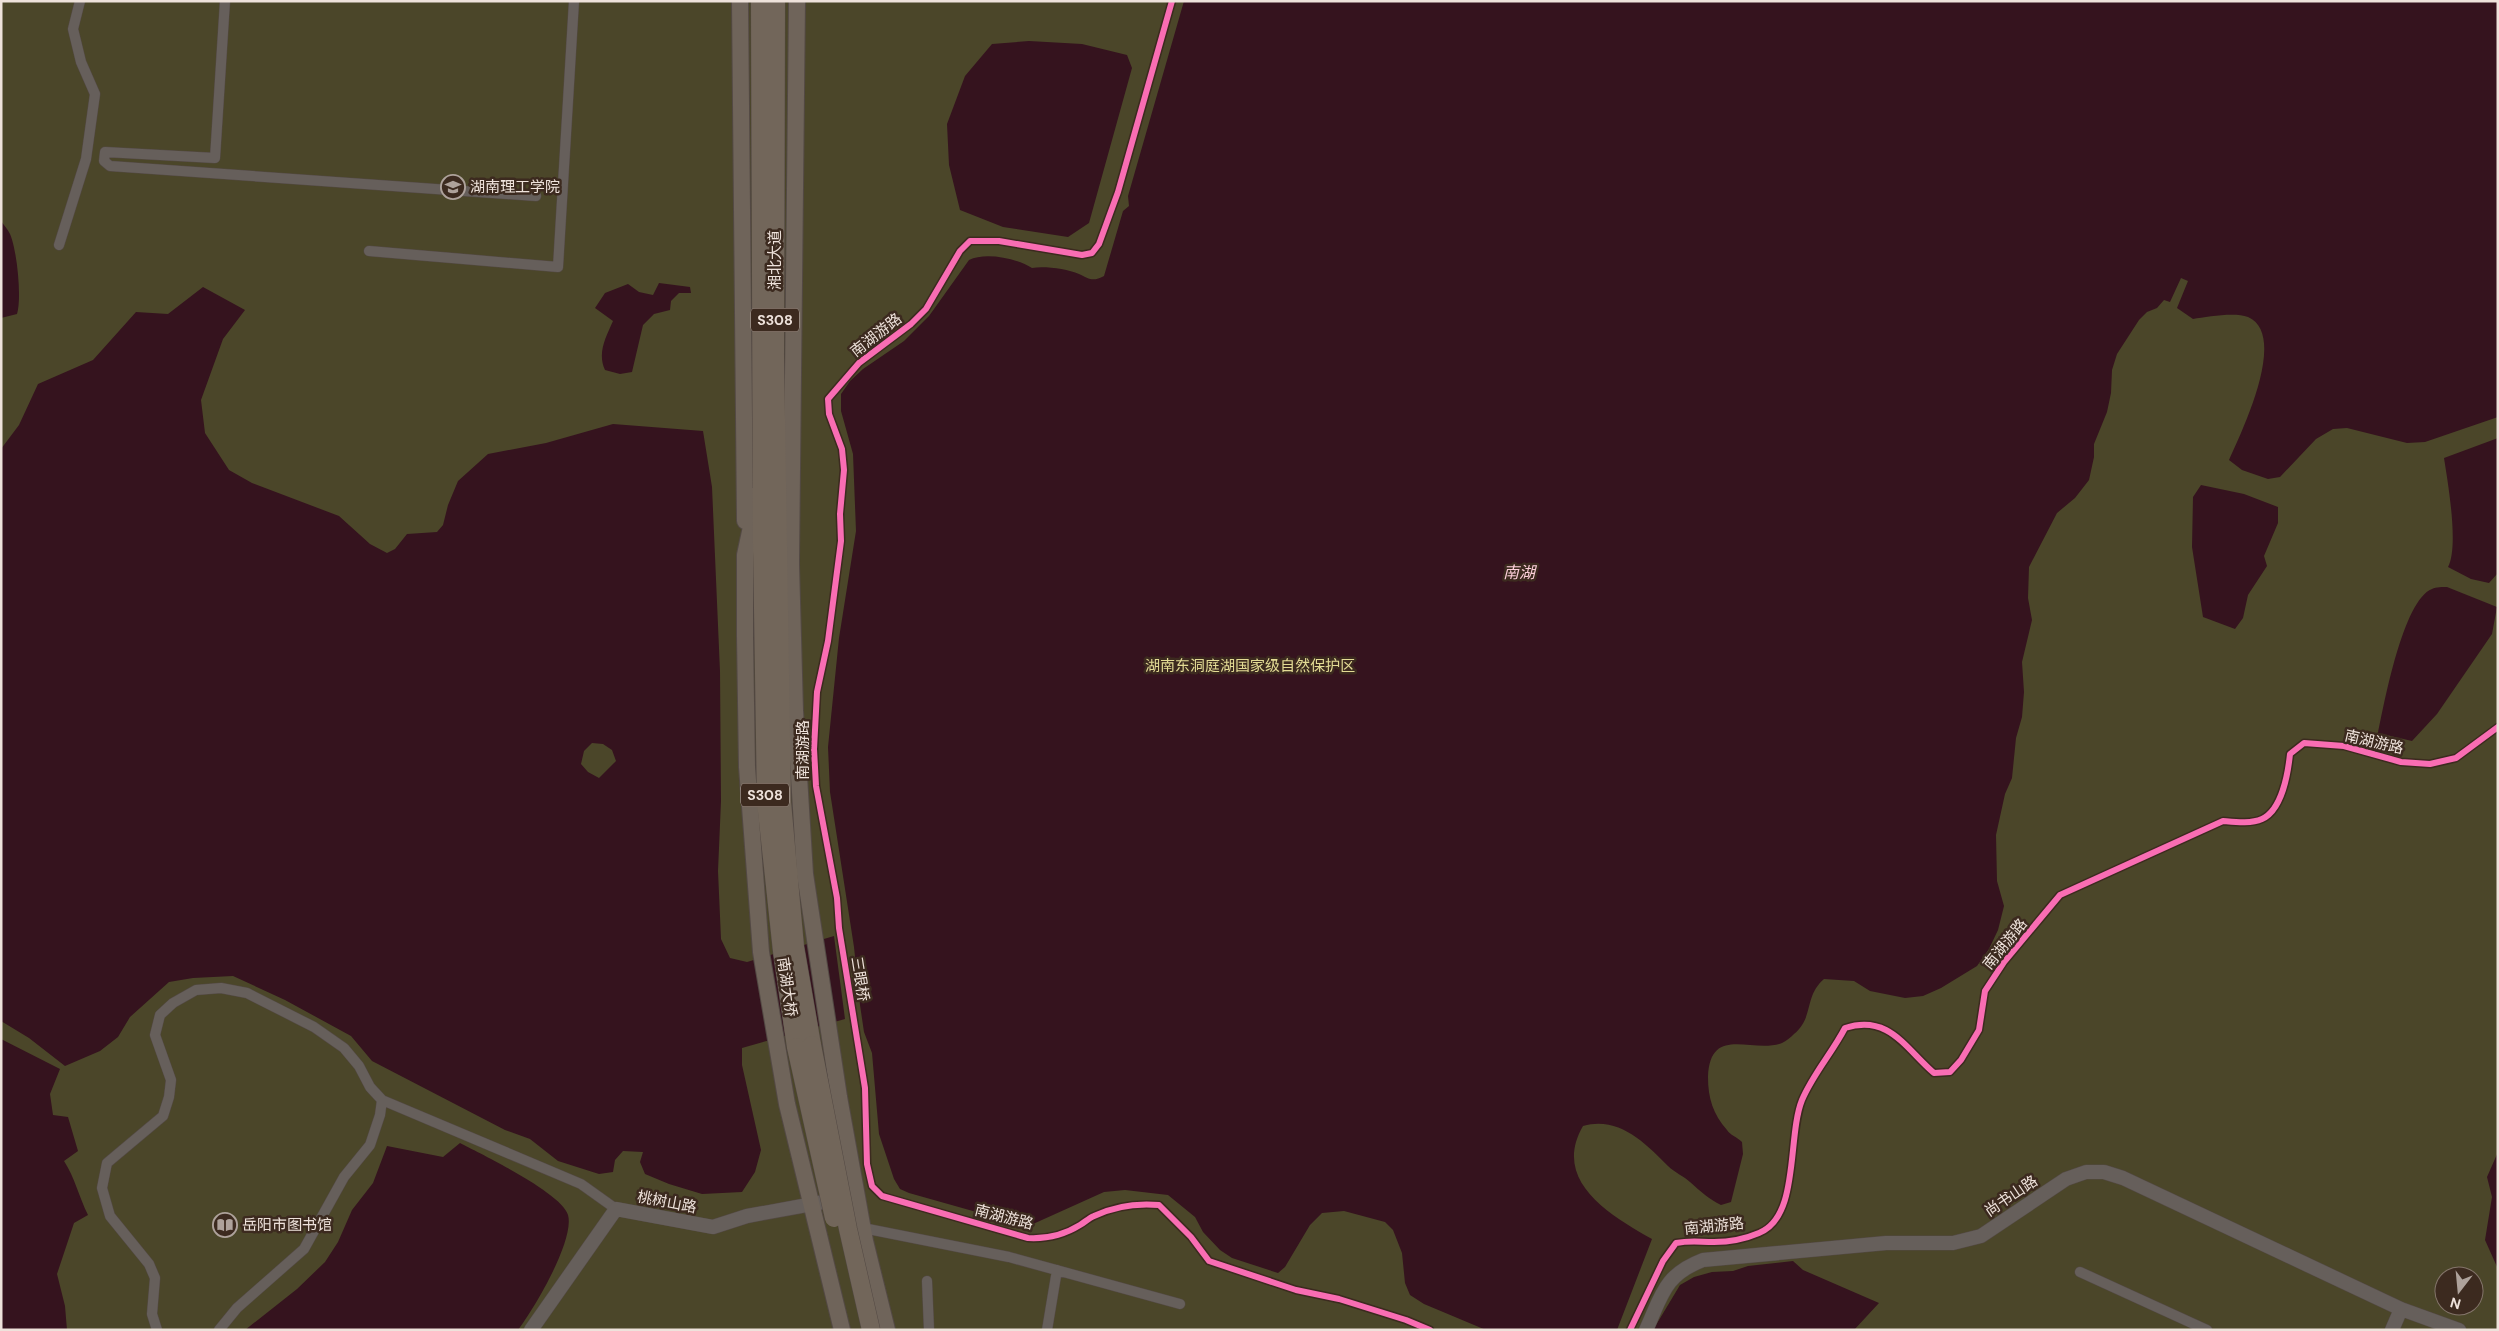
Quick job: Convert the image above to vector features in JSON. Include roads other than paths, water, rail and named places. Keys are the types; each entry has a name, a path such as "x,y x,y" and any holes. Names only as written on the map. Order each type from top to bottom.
{"highway":[{"name":"湘北大道","path":"760,1 762,474 777,546"},
{"name":"湘北大道","path":"769,639 777,546 784,496 776,1"},
{"name":"南湖大桥","path":"769,639 766,802 782,951 796,1047 858,1330"},
{"name":"南湖大桥","path":"769,639 795,947 840,1190 871,1330"}],"main road":[{"path":"740,1 745,555 769,639 839,1097 863,1228 887,1330"},
{"path":"777,546 784,523 797,1"},
{"path":"744,465 754,510 777,546"},
{"path":"745,555 762,474"},
{"path":"769,639 747,766 761,943 787,1104 810,1205 842,1330"},
{"path":"819,1239 827,1222 838,1217 851,1219 863,1228"}],"street":[{"path":"59,245 86,159 95,94 81,62 73,29 80,1"},
{"path":"225,1 215,158 105,152 104,161 110,166 536,196"},
{"path":"369,251 558,267 574,1"},
{"path":"157,1330 152,1314 155,1278 149,1264 110,1216 102,1188 106,1163 163,1116 170,1097 171,1080 155,1035 160,1015 173,1003 196,990 221,988 247,993 314,1027 344,1048 359,1066 370,1087 382,1100 581,1184 616,1209"},
{"path":"219,1330 237,1308 304,1249 344,1177 370,1145 380,1115 382,1100"},
{"name":"尚书山路","path":"1646,1330 1668,1282 1683,1268 1702,1260 1886,1243 1953,1243 1981,1236 2066,1179 2086,1172 2104,1172 2123,1178 2401,1309"},
{"name":"桃树山路","path":"531,1330 616,1209 713,1227 747,1216 857,1195"},
{"path":"863,1228 1009,1257 1180,1304"},
{"path":"1047,1330 1057,1270"},
{"path":"2080,1272 2207,1330"},
{"path":"927,1281 929,1330"},
{"path":"2392,1330 2401,1309 2459,1330"}],"water":[{"name":"南湖","path":"1184,1 2498,1 2498,417 2425,442 2407,443 2347,428 2333,429 2316,439 2280,477 2268,479 2242,470 2229,460 2251,408 2263,363 2264,343 2259,327 2248,317 2235,315 2193,319 2177,308 2188,281 2181,278 2170,302 2164,300 2157,308 2147,312 2139,320 2117,354 2112,370 2111,393 2107,412 2094,444 2094,457 2089,480 2075,498 2057,513 2029,567 2028,598 2032,620 2022,662 2024,692 2022,717 2016,738 2012,778 2005,794 1996,835 1997,881 2004,906 1998,930 1989,949 1977,966 1941,988 1923,996 1905,998 1870,991 1854,981 1824,979 1814,993 1800,1028 1782,1043 1758,1046 1734,1044 1724,1046 1716,1051 1711,1061 1708,1077 1710,1099 1722,1124 1742,1142 1743,1154 1731,1202 1721,1205 1709,1198 1640,1141 1620,1128 1596,1124 1583,1126 1575,1146 1575,1164 1580,1180 1590,1194 1604,1208 1652,1239 1617,1330 1486,1330 1424,1304 1410,1295 1405,1283 1402,1253 1393,1230 1385,1222 1344,1211 1322,1213 1310,1225 1285,1267 1278,1273 1232,1258 1220,1250 1203,1232 1195,1217 1168,1195 1125,1190 1104,1192 1033,1224 1022,1215 1004,1209 987,1215 900,1189 894,1179 879,1134 872,1053 864,1032 854,947 830,792 828,747 839,638 856,531 853,454 841,411 841,394 850,381 863,369 904,341 929,316 969,260 983,256 992,256 1018,261 1032,268 1062,269 1091,279 1104,276 1123,211 1129,206 1128,196"},
{"path":"1029,41 1082,44 1127,55 1132,68 1089,223 1068,237 1003,227 960,210 949,165 947,124 965,76 992,44"},
{"path":"1,221 13,241 19,297 17,314 1,318"},
{"path":"659,283 690,287 691,293 679,293 671,301 670,310 654,314 643,325 632,372 620,374 605,370 602,351 613,321 595,308 605,293 628,284 639,292 653,295"},
{"path":"203,287 245,310 223,339 201,400 205,433 229,470 252,483 339,516 370,544 387,553 395,549 407,534 437,532 443,525 448,505 458,481 488,454 546,443 613,424 703,431 712,487 720,671 721,801 718,871 721,939 730,958 747,962 834,936 845,1019 742,1048 742,1065 761,1150 755,1172 742,1192 702,1194 669,1184 645,1174 640,1162 643,1152 623,1151 615,1160 613,1172 599,1174 558,1161 530,1139 505,1130 372,1061 351,1036 285,1000 233,976 193,978 169,982 130,1017 118,1037 100,1051 65,1066 29,1038 1,1021 1,449 19,425 38,384 93,360 136,312 168,314","holes":["592,743 603,744 612,750 616,761 599,778 588,772 581,764 584,751"]},
{"path":"2498,438 2498,573 2489,583 2471,579 2448,567 2453,545 2453,530 2444,458"},
{"path":"2201,485 2244,494 2278,507 2278,523 2264,556 2267,566 2248,595 2243,618 2235,629 2203,617 2192,547 2193,497"},
{"path":"2447,587 2497,607 2492,634 2437,714 2412,741 2378,733 2396,654 2412,612 2422,597 2432,589"},
{"path":"1,1039 60,1069 50,1094 53,1115 68,1117 78,1151 64,1161 88,1215 74,1223 57,1274 65,1306 67,1330 1,1330"},
{"path":"460,1143 537,1185 552,1196 568,1215 569,1226 565,1241 552,1274 534,1307 518,1330 245,1330 297,1289 325,1262 338,1242 352,1210 373,1183 387,1146 443,1157"},
{"path":"2498,1152 2498,1269 2485,1240 2492,1197 2487,1177"},
{"path":"1793,1261 1803,1270 1879,1303 1854,1330 1653,1330 1680,1285 1694,1277 1712,1272 1733,1271 1748,1266"}],"place":[{"name":"湖南理工学院","path":"453,187"},
{"name":"岳阳市图书馆","path":"225,1225"}],"park label":[{"name":"湖南东洞庭湖国家级自然保护区","path":"1250,666"}]}
